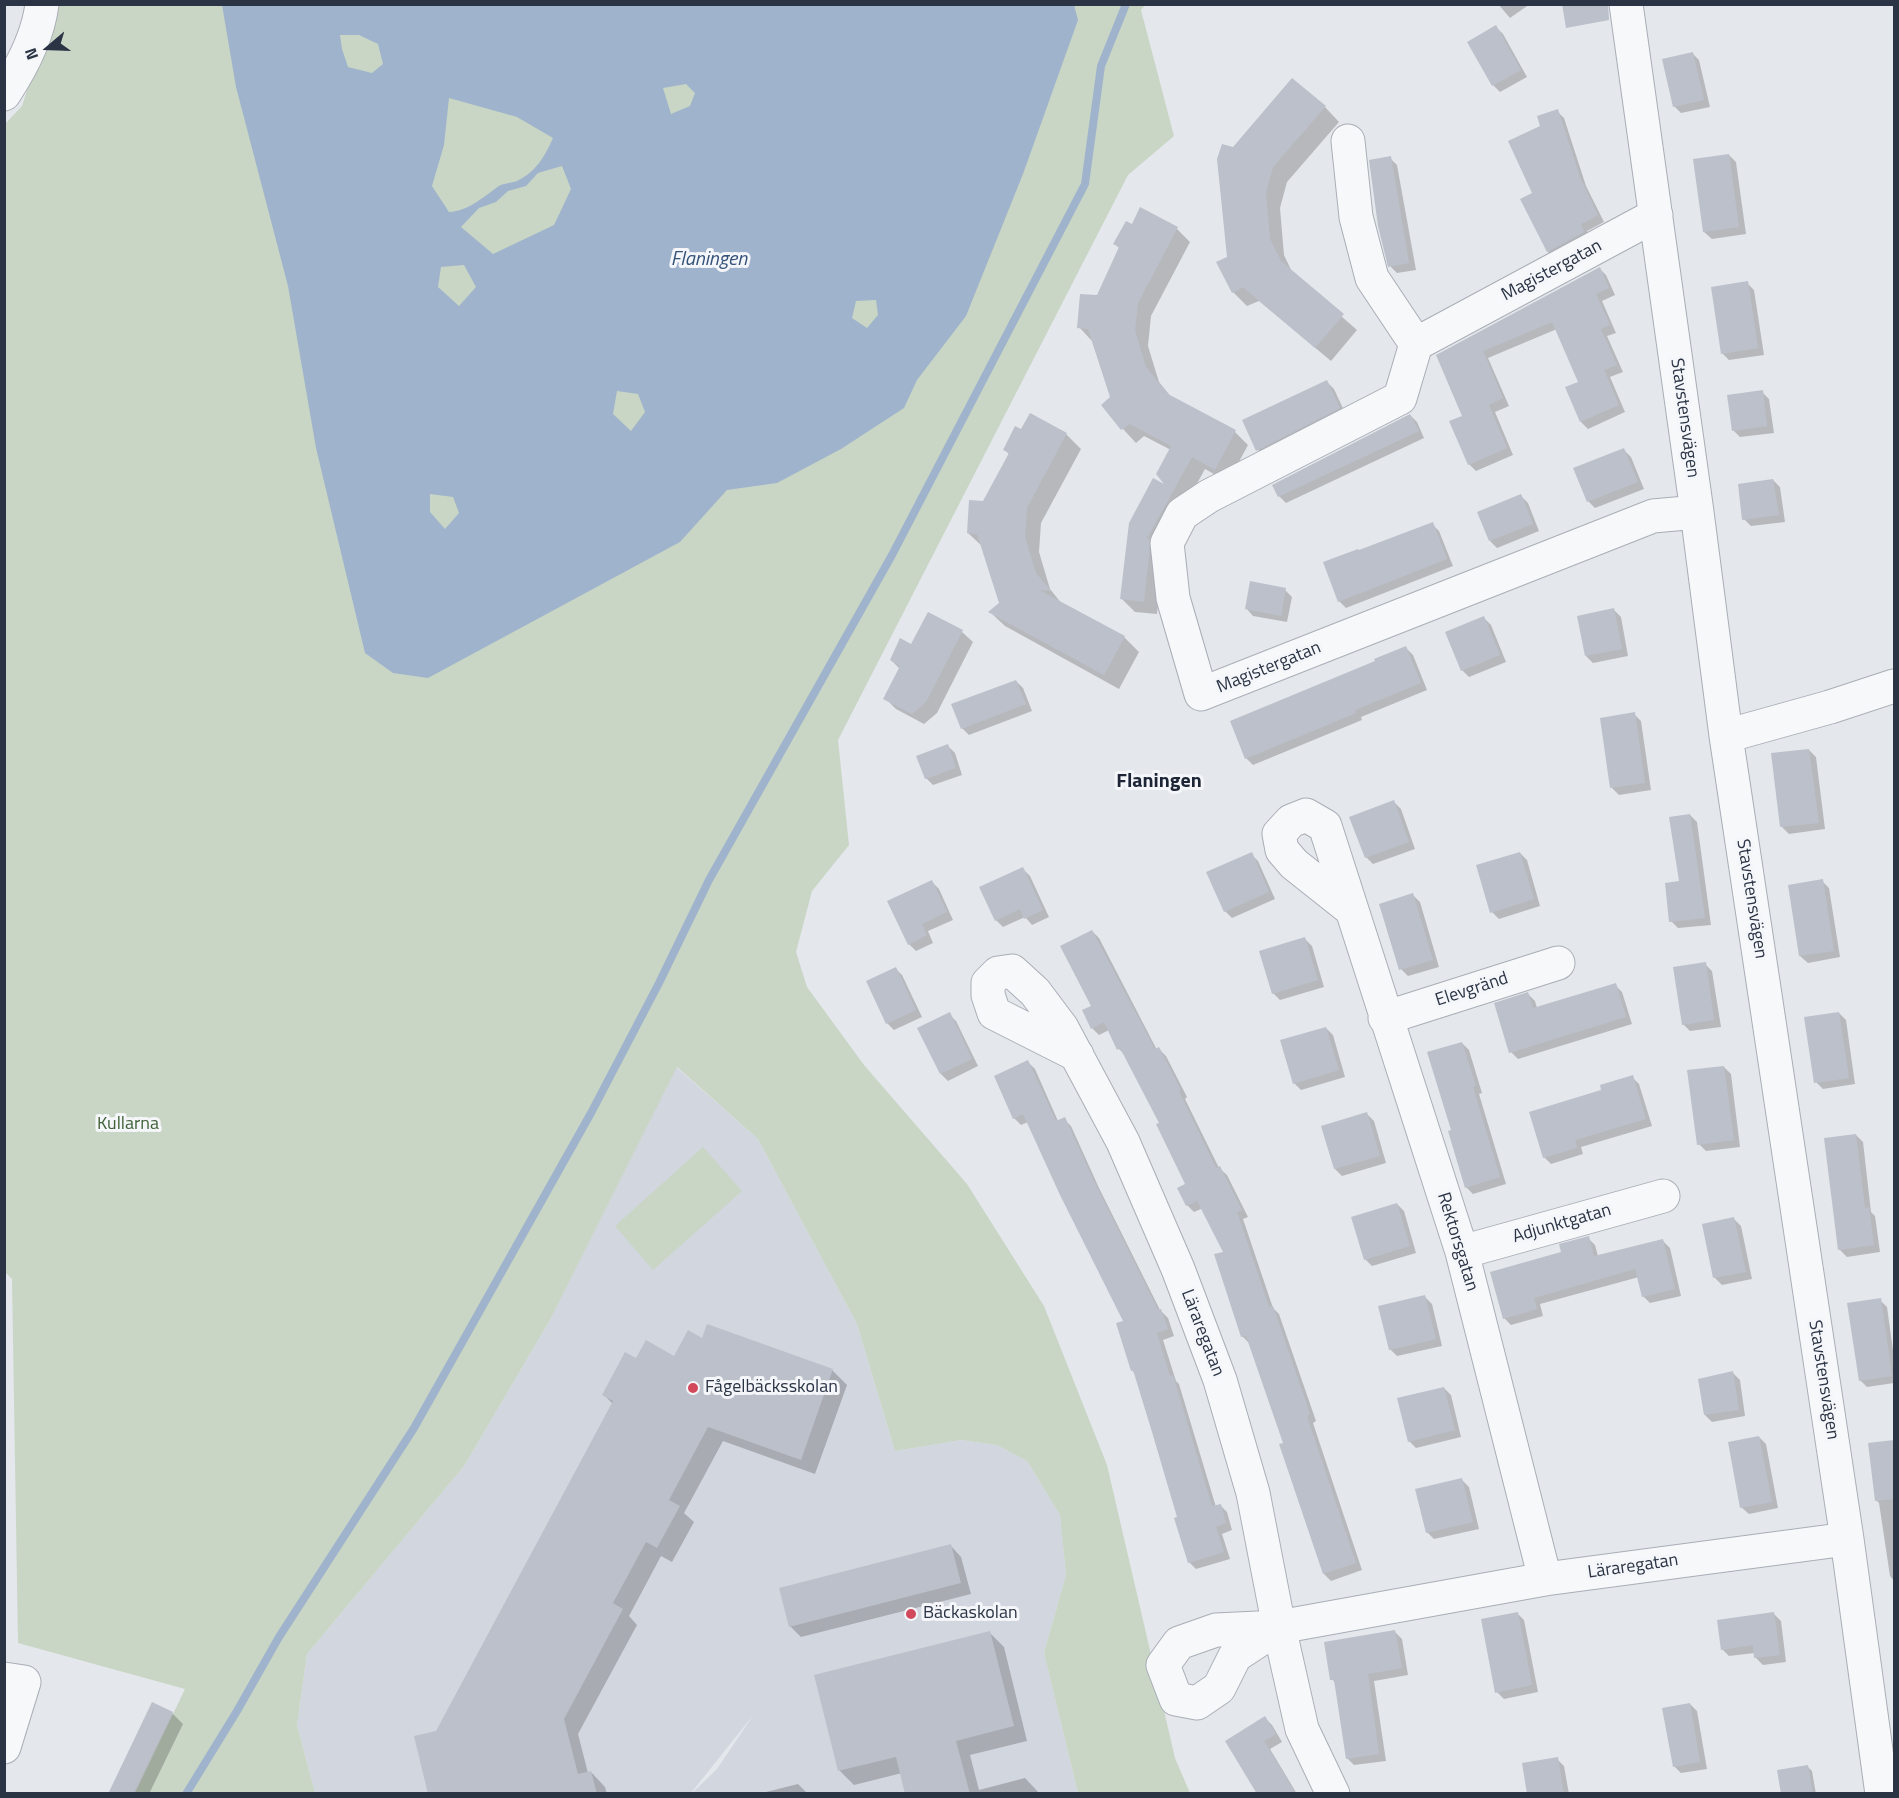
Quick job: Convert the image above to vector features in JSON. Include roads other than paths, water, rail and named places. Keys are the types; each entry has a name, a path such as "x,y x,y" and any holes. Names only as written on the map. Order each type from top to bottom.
{"street":[{"path":"4,94 23,66 40,19 42,4"},
{"name":"Stavstensvägen","path":"1626,4 1726,736 1847,1539 1882,1794"},
{"path":"1348,141 1356,217 1372,278 1416,344"},
{"name":"Magistergatan","path":"1656,215 1416,344 1400,398 1209,496 1182,514 1167,543 1173,598 1201,694 1653,516 1697,512"},
{"path":"1726,736 1830,707 1894,686"},
{"name":"Rektorsgatan","path":"1352,910 1462,1252 1545,1579"},
{"name":"Elevgränd","path":"1385,1018 1558,963"},
{"name":"Läraregatan","path":"1077,1055 1123,1142 1178,1269 1220,1380 1253,1493 1279,1627 1545,1579 1847,1539"},
{"name":"Adjunktgatan","path":"1462,1252 1663,1196"},
{"path":"1279,1627 1302,1729 1333,1794"},
{"path":"4,1679 24,1682 4,1747"}],"water":[{"name":"Flaningen","path":"222,5 1074,5 1078,20 1023,174 966,316 917,380 904,408 841,449 777,483 727,490 680,542 428,678 393,673 365,653 316,448 288,286 236,87","holes":["340,35 359,35 378,44 383,64 372,73 348,67","686,84 695,93 690,106 671,114 663,88","449,98 517,117 553,138 543,157 530,173 517,181 499,186 476,203 463,209 449,212 432,186 444,145","562,166 571,189 554,225 493,254 461,227 479,208 496,202 508,191 526,186 538,173","464,265 476,287 459,306 438,287 441,267","876,300 878,315 867,328 852,318 856,301","617,391 638,394 645,412 631,431 613,414","430,494 453,497 459,513 445,529 430,512"]}],"waterway":[{"path":"186,1794 279,1637 414,1428 591,1113 659,983 709,880 892,555 1085,184 1101,66 1126,4"}],"place":[{"name":"Fågelbäcksskolan","path":"693,1388"},
{"name":"Bäckaskolan","path":"911,1614"}],"district":[{"name":"Flaningen","path":"1159,782"}],"park label":[{"name":"Kullarna","path":"128,1125"}]}
